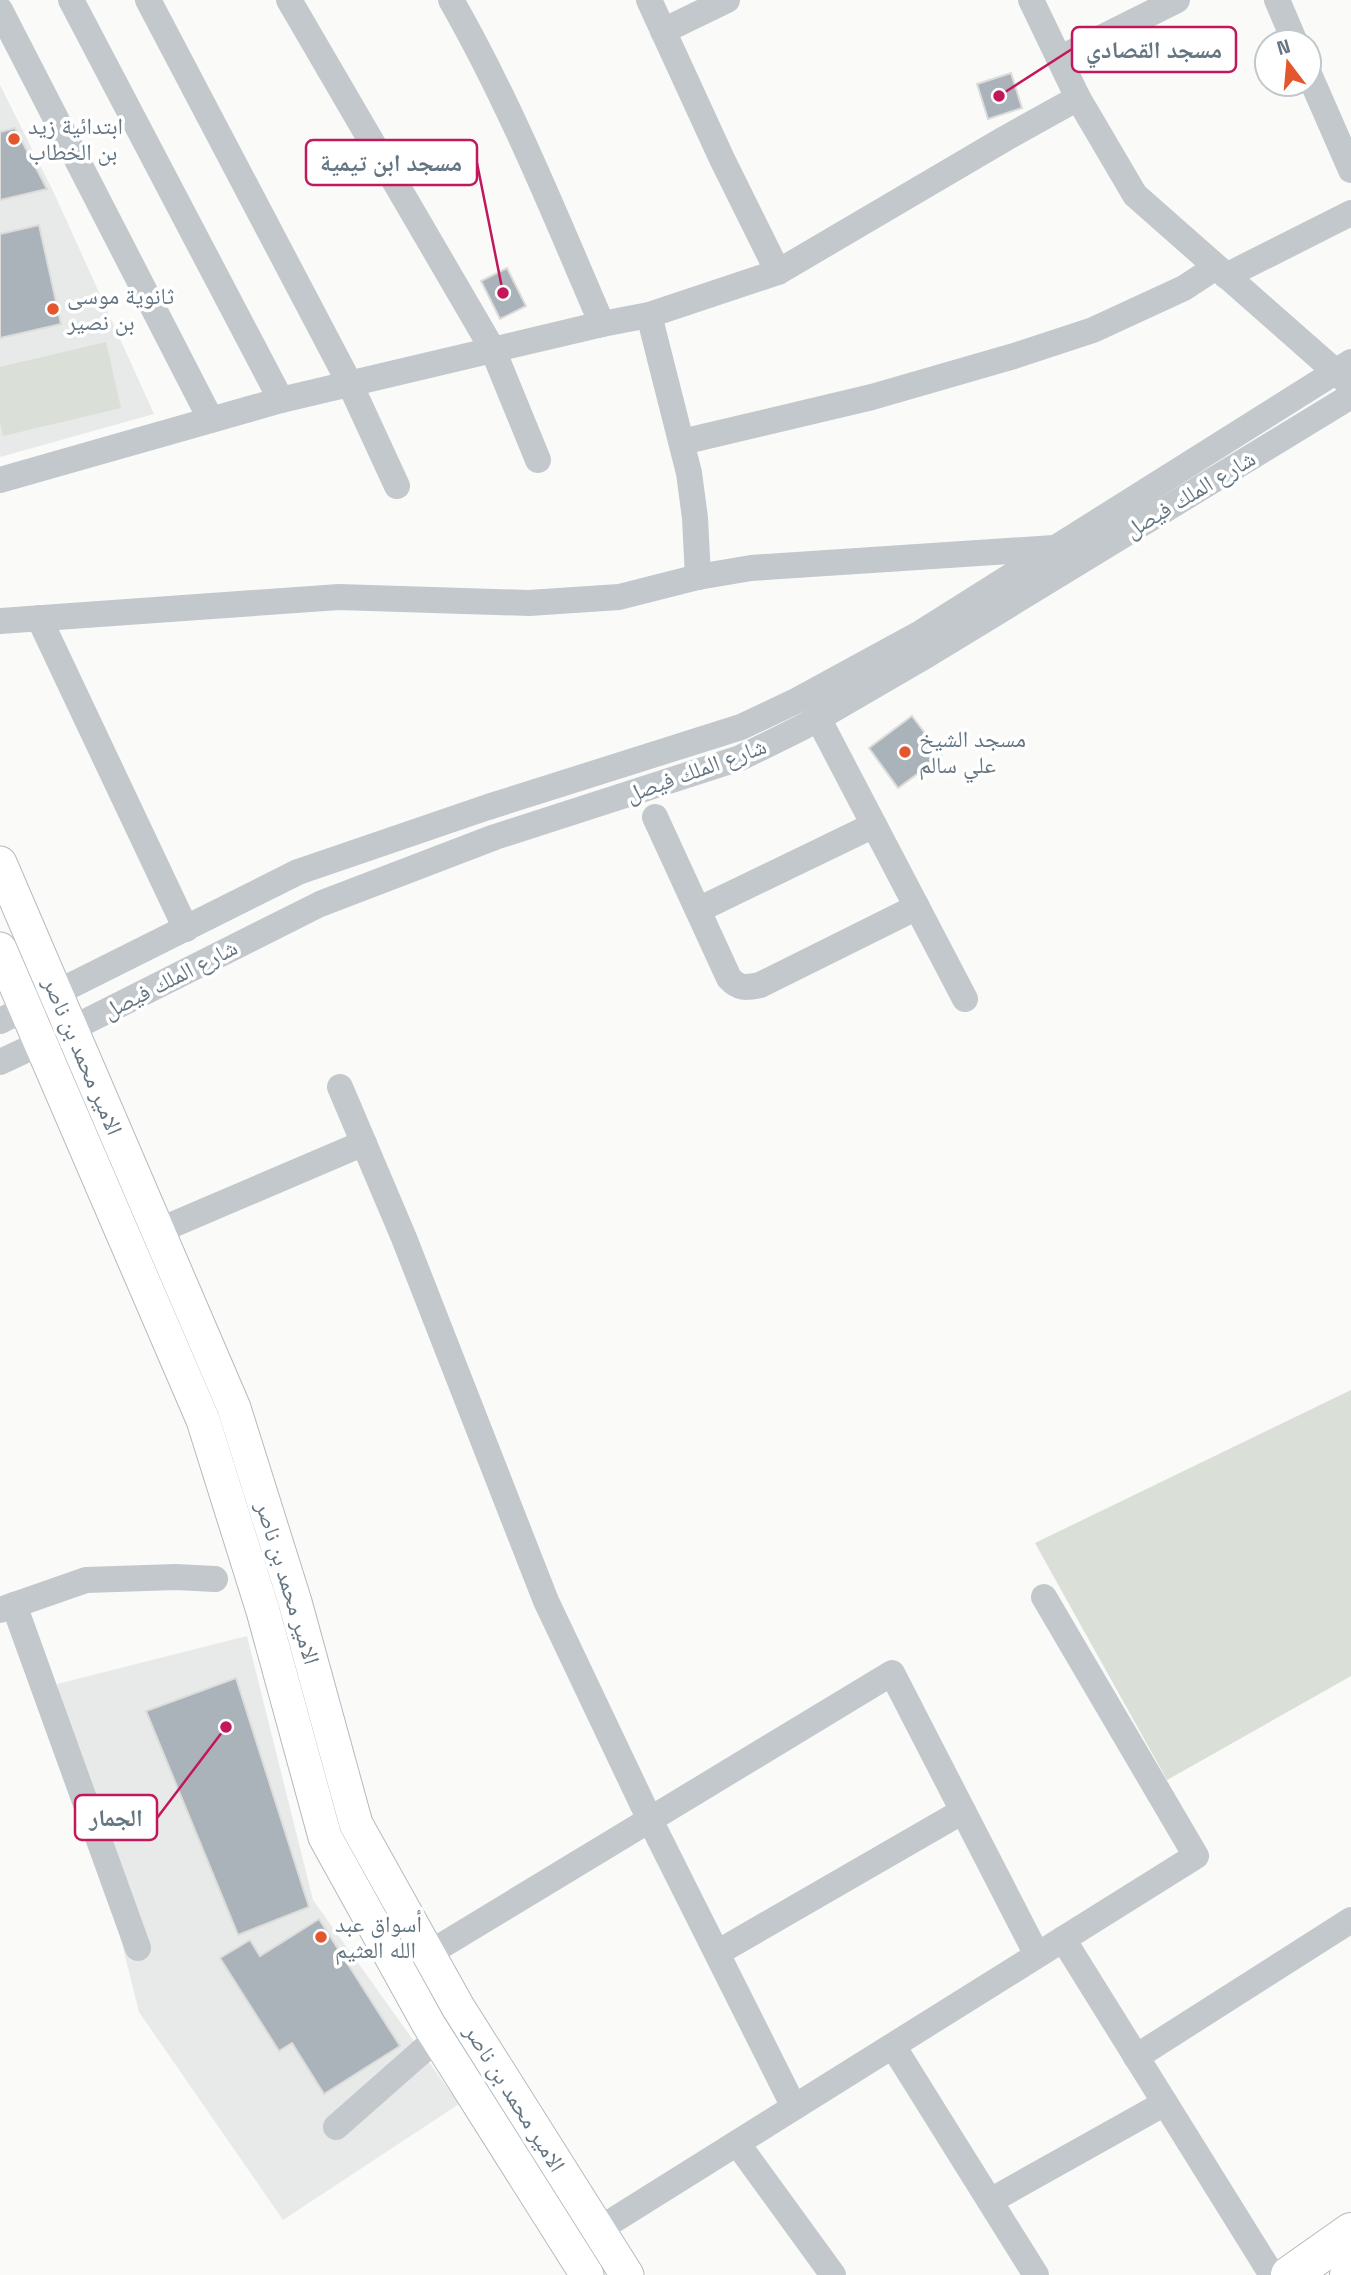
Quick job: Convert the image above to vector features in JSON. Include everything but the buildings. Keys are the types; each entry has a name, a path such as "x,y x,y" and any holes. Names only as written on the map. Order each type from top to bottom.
{"highway":[{"path":"1290,2275 1351,2232"}],"main road":[{"name":"الامير محمد بن ناصر","path":"0,863 234,1408 295,1602 356,1824 458,2007 627,2275"},
{"name":"الامير محمد بن ناصر","path":"0,949 13,1015 41,1044 203,1420 262,1612 325,1836 437,2038 587,2275"}],"street":[{"path":"71,0 281,400"},
{"path":"148,0 351,384 397,486"},
{"path":"289,0 493,350 538,460"},
{"path":"451,0 472,36 524,147 602,324"},
{"path":"649,0 722,159 778,272"},
{"path":"663,31 727,0"},
{"path":"1031,0 1078,99 1135,195 1221,271 1346,373"},
{"path":"1059,59 1177,0"},
{"path":"1277,0 1289,28"},
{"path":"0,10 211,421"},
{"path":"1320,98 1351,170"},
{"path":"0,480 281,400 649,315 778,272 1006,138 1078,99"},
{"path":"682,442 872,397 1080,334 1351,214"},
{"path":"649,315 682,442 695,518 698,577"},
{"name":"شارع الملك فيصل","path":"13,1015 298,872 488,807 741,727 798,700 919,634 1056,547 1346,373"},
{"name":"شارع الملك فيصل","path":"0,1062 320,904 495,837 740,758 818,718 927,655 1351,396"},
{"path":"0,621 339,597 529,603 619,597 698,577 751,568 1056,547"},
{"path":"39,618 186,929"},
{"path":"818,718 965,999"},
{"path":"656,817 729,978 736,986 747,988 760,985 917,906"},
{"path":"698,910 874,825"},
{"path":"340,1087 404,1238 546,1601 650,1820 794,2107"},
{"path":"158,1231 364,1143"},
{"path":"138,1948 7,1608 86,1580 176,1577 215,1579"},
{"path":"598,2230 1196,1856 1044,1597"},
{"path":"429,1954 892,1672 1037,1955"},
{"path":"717,1953 963,1811"},
{"path":"1136,2057 1351,1920"},
{"path":"1063,1940 1272,2275"},
{"path":"336,2127 437,2038"},
{"path":"892,2046 1036,2275"},
{"path":"990,2201 1165,2103"},
{"path":"737,2143 832,2275"}],"shaded area":[{"name":"ثانوية موسى بن نصير","path":"0,85 54,193 154,414 0,457"},
{"path":"106,342 121,408 3,436 0,423 0,367"},
{"path":"1351,1390 1351,1676 1167,1780 1035,1543"},
{"path":"247,1636 313,1900 459,2104 283,2220 139,2012 57,1684"}],"place":[{"name":"مسجد القصادي","path":"999,96"},
{"name":"ابتدائية زيد بن الخطاب","path":"14,139"},
{"name":"مسجد ابن تيمية","path":"503,293"},
{"name":"ثانوية موسى بن نصير","path":"53,309"},
{"name":"مسجد الشيخ علي سالم","path":"905,752"},
{"name":"الجمار","path":"226,1727"},
{"name":"أسواق عبد الله العثيم","path":"321,1937"}]}
